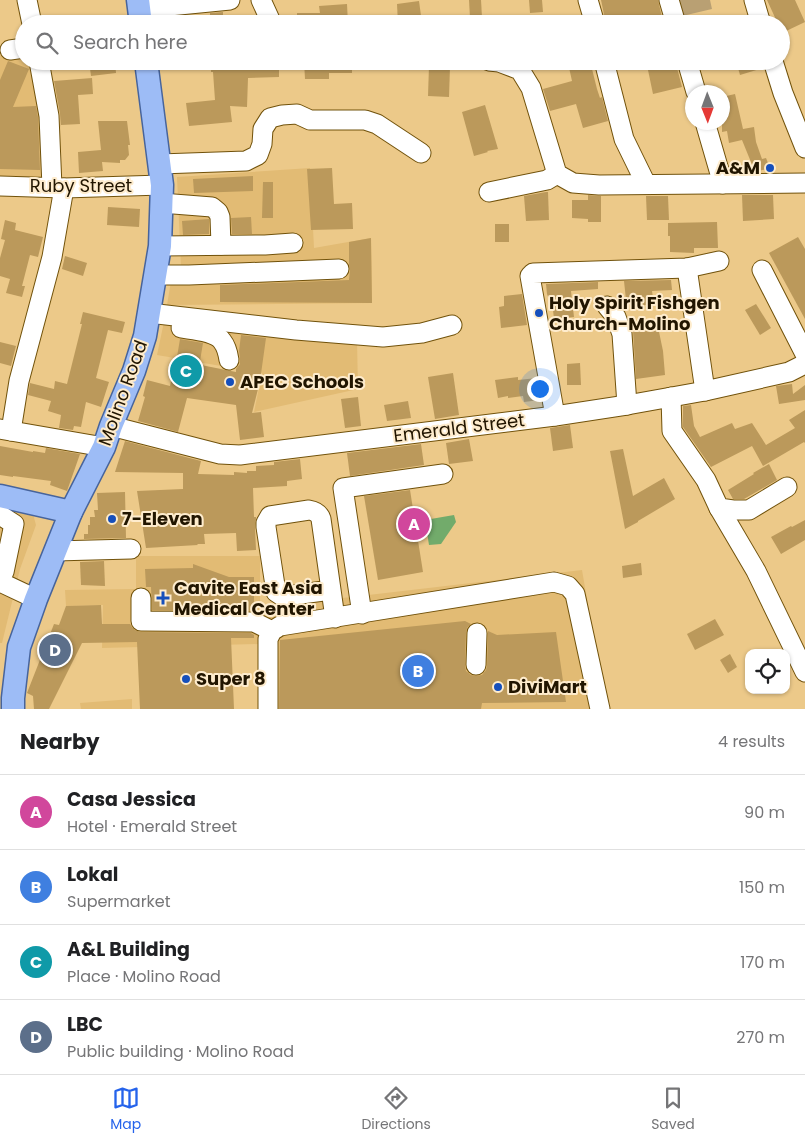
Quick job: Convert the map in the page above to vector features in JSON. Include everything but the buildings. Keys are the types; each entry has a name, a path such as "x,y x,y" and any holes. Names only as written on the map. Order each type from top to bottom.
{"main road":[{"name":"Molino Road","path":"13,709 19,647 71,512 104,447 145,336 160,246 161,184 147,70"},
{"path":"0,496 71,512"}],"street":[{"path":"26,0 30,15"},
{"path":"139,12 169,6 230,0"},
{"path":"261,0 268,15"},
{"path":"588,0 592,15"},
{"path":"668,0 673,15"},
{"path":"754,0 758,15"},
{"path":"41,70 49,116 58,187 52,257 5,430 104,447"},
{"path":"520,70 531,88 557,174 573,183 600,185 805,183"},
{"path":"606,70 624,139 646,184"},
{"path":"690,70 694,85"},
{"path":"776,70 805,148"},
{"path":"161,184 246,161 258,155 262,144 263,130 270,118 282,115 297,114 310,120 365,120 377,124 420,153"},
{"path":"707,130 723,184"},
{"path":"489,192 547,180 557,174"},
{"path":"161,184 212,206 218,212 220,217 221,245"},
{"name":"Ruby Street","path":"0,186 58,187 161,184"},
{"path":"160,246 293,243"},
{"path":"555,416 531,274 687,268 720,261"},
{"path":"687,268 705,391"},
{"path":"155,275 339,269"},
{"path":"762,270 805,354"},
{"path":"607,306 616,317 622,334 627,405"},
{"path":"148,318 383,337 422,333 452,325"},
{"path":"148,318 214,334 222,340 229,360"},
{"name":"Emerald Street","path":"111,426 220,454 240,455 555,416 627,405 705,391 789,372 805,364"},
{"path":"670,397 672,430 706,480 719,508 756,571 805,672"},
{"path":"362,614 343,488 443,474"},
{"path":"719,508 748,510 787,487"},
{"path":"331,590 286,596 276,592 266,527 270,516 309,510 313,510 320,515 331,590 335,618"},
{"path":"0,515 14,524 1,575 36,599"},
{"path":"55,551 131,549"},
{"path":"268,709 268,639 272,631 280,626 554,582 568,586 575,594 600,709"},
{"path":"141,598 141,621 254,622 272,631"},
{"path":"476,665 477,633"}],"shaded area":[{"path":"678,0 710,0 712,9 682,15"},
{"path":"4,45 15,52 15,70 34,70 44,114 44,178 0,177 0,56"},
{"path":"310,168 314,248 371,238 372,303 167,305 173,269 181,267 177,177"},
{"path":"165,317 357,340 358,389 254,412 262,373 157,355"},
{"path":"0,501 33,514 36,525 20,569 2,643 0,643"},
{"path":"454,515 456,522 441,544 429,545 425,520"},
{"path":"136,556 260,556 260,609 582,570 606,709 259,709 259,644 102,648 103,605 66,606 65,590 136,589"},
{"path":"132,699 132,709 81,709 80,703"}],"place":[{"name":"A&M","path":"770,168"},
{"name":"Holy Spirit Fishgen Church-Molino","path":"539,313"},
{"name":"A&L Building","path":"186,371"},
{"name":"APEC Schools","path":"230,382"},
{"name":"7-Eleven","path":"112,519"},
{"name":"Casa Jessica","path":"414,524"},
{"name":"Cavite East Asia Medical Center","path":"163,598"},
{"name":"LBC","path":"55,650"},
{"name":"Lokal","path":"418,671"},
{"name":"Super 8","path":"186,679"},
{"name":"DiviMart","path":"498,687"}]}
